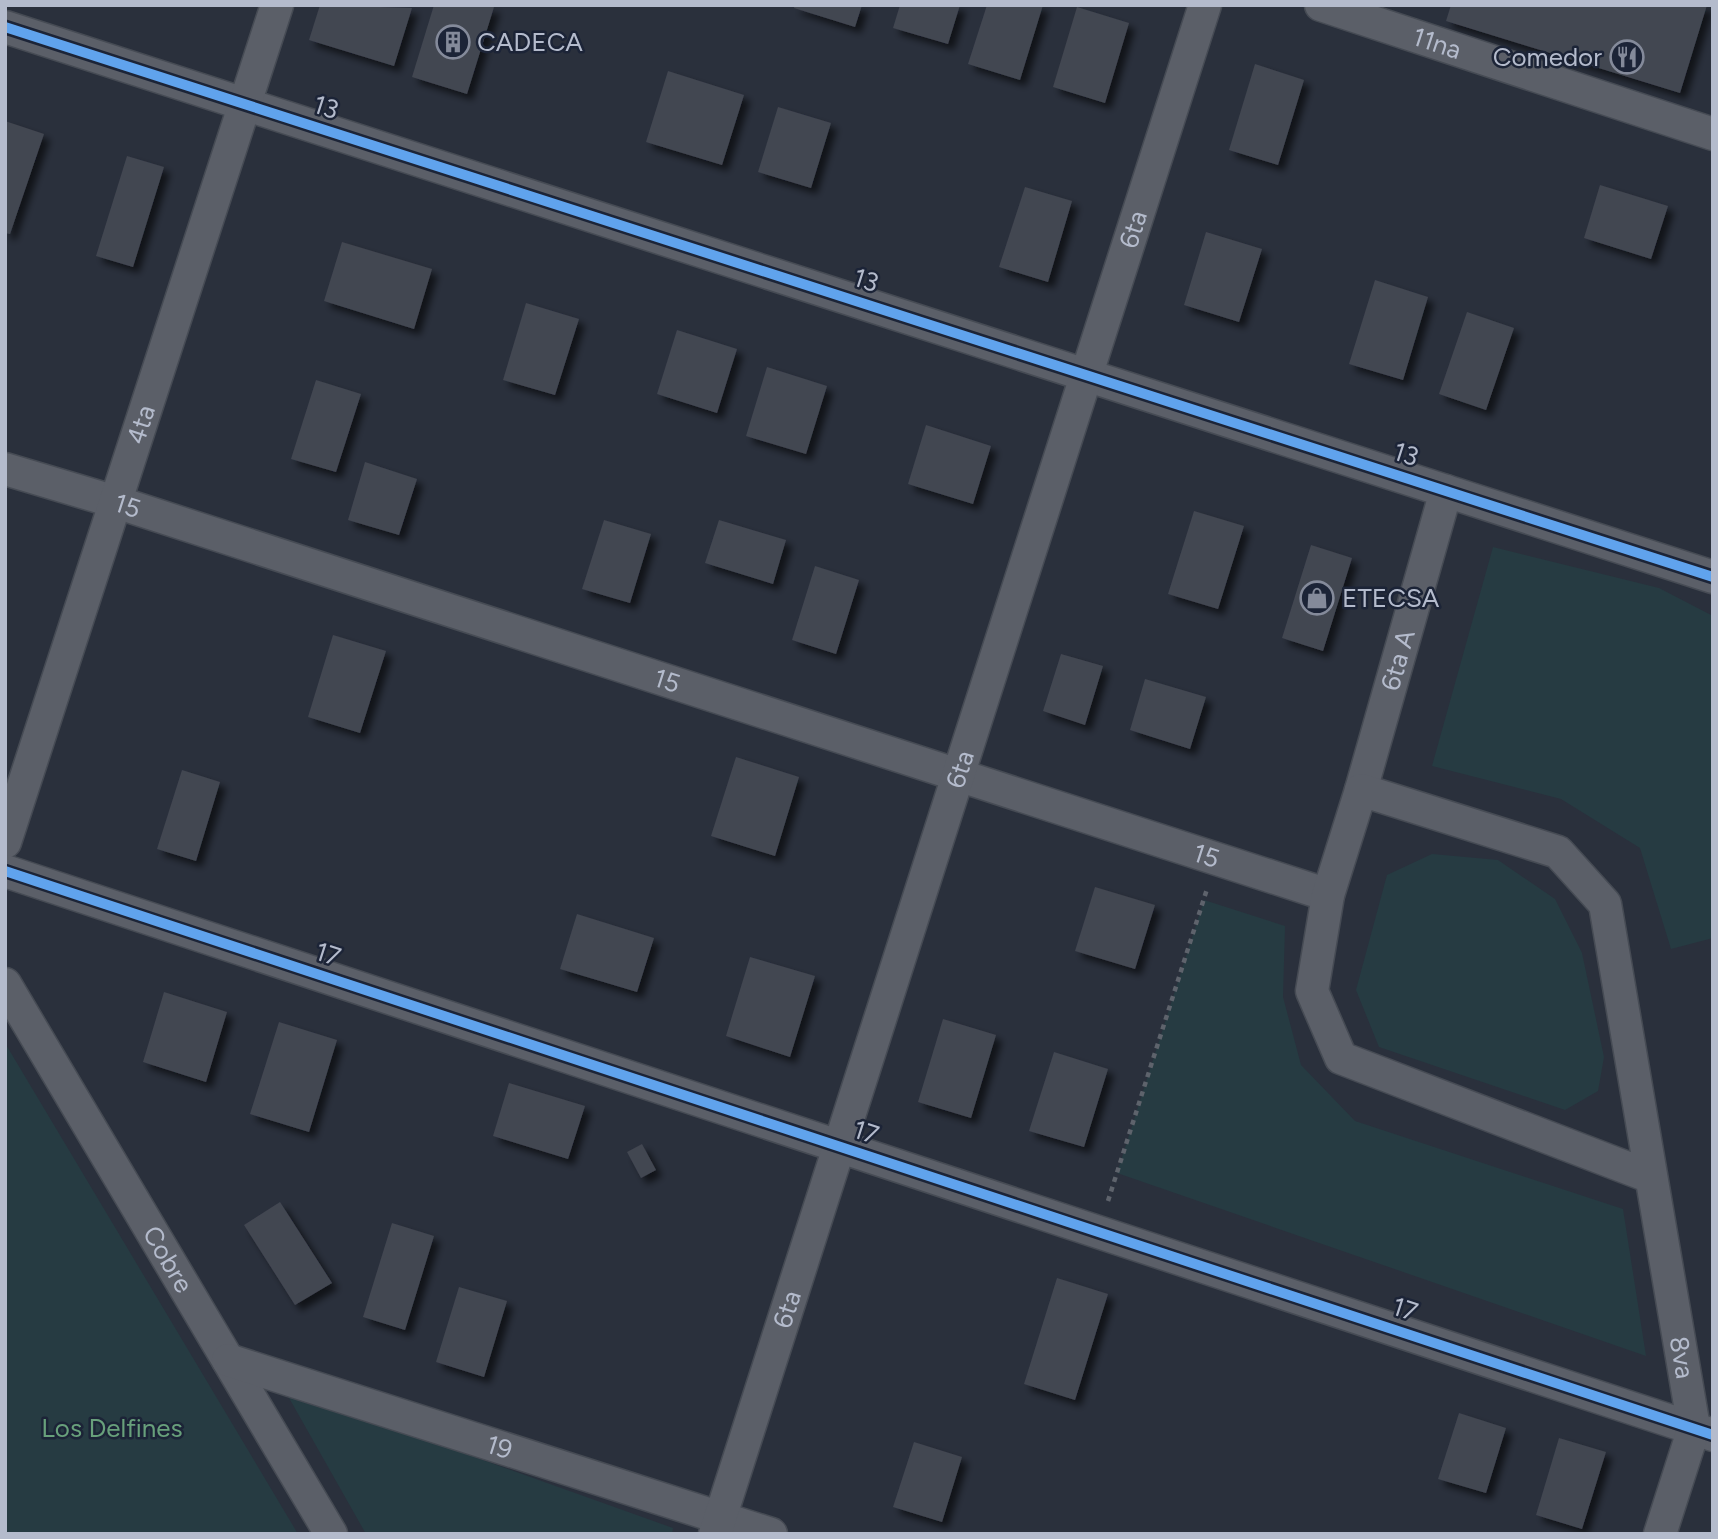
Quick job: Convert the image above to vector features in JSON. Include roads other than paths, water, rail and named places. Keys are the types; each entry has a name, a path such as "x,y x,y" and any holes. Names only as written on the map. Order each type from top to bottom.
{"street":[{"name":"4ta","path":"5,842 277,5"},
{"name":"6ta","path":"718,1526 1205,5"},
{"name":"11na","path":"1321,5 1713,134"},
{"name":"13","path":"5,27 1713,577"},
{"name":"15","path":"5,469 116,502 1328,895"},
{"name":"6ta A","path":"1446,491 1362,790 1328,895 1312,991 1341,1058 1651,1177"},
{"name":"8va","path":"1362,790 1558,852 1605,904 1651,1177 1703,1432 1660,1534"},
{"name":"17","path":"5,871 1703,1432"},
{"name":"Cobre","path":"5,984 331,1534"},
{"name":"19","path":"229,1360 718,1526 771,1534"}],"place":[{"name":"CADECA","path":"453,42"},
{"name":"Comedor","path":"1627,57"},
{"name":"ETECSA","path":"1317,598"}],"park label":[{"name":"Los Delfines","path":"112,1428"}]}
